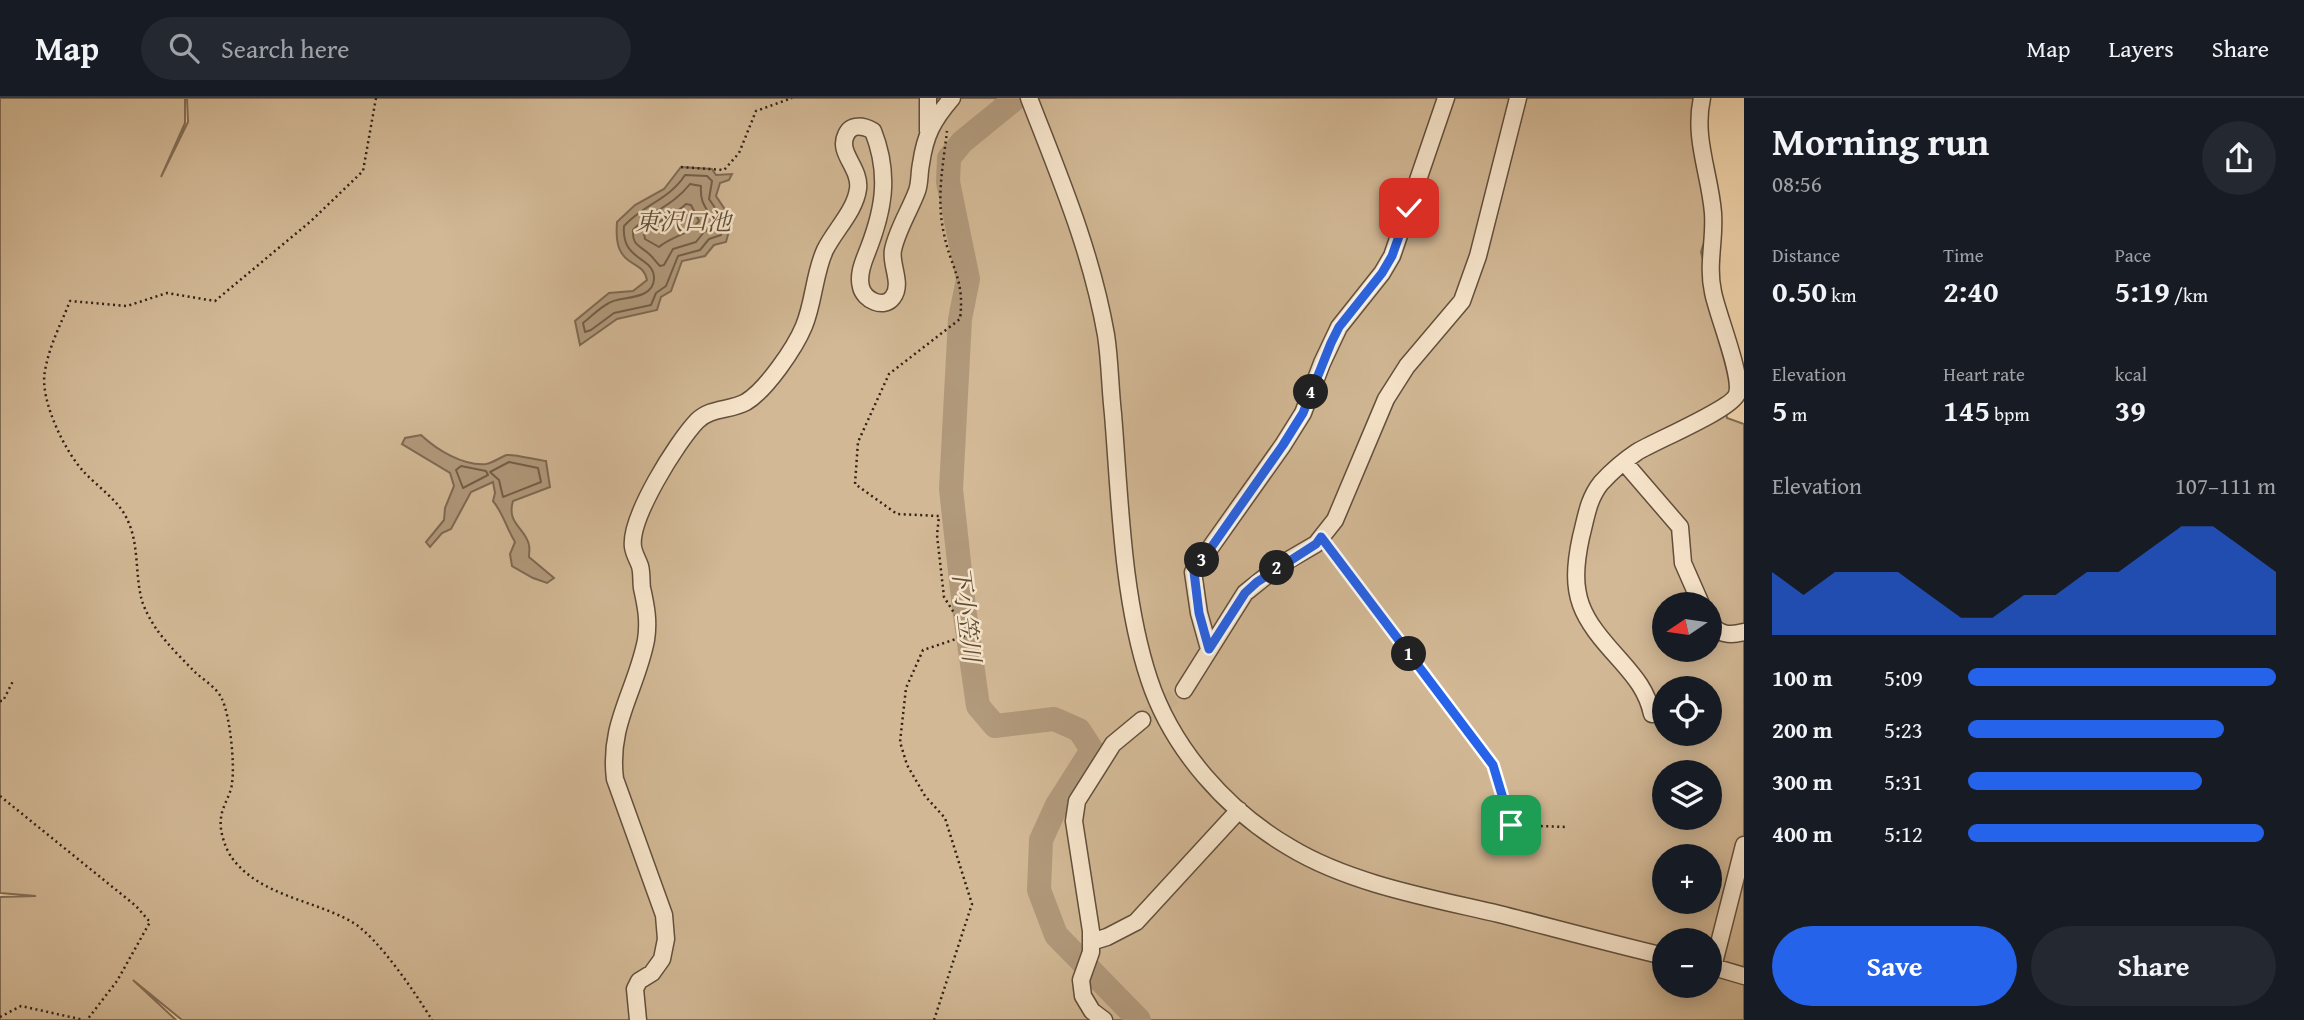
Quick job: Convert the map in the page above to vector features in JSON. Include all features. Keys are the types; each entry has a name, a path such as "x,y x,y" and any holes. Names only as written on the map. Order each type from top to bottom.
{"street":[{"path":"928,98 928,131"},
{"path":"638,1020 635,989 639,981 652,973 662,959 666,939 664,915 615,779 613,758 615,737 645,641 648,607 642,587 641,567 632,546 639,513 686,435 699,419 708,412 745,402 757,393 803,329 820,263 858,193 857,173 843,147 849,130 857,127 863,126 873,131 879,145 884,179 879,222 862,265 861,287 871,301 887,302 893,299 896,290 893,249 918,189 924,142 928,131 952,98"},
{"path":"1029,98 1081,230 1096,282 1106,339 1125,551 1139,642 1150,681 1170,724 1190,757 1216,789 1239,810 1291,849 1347,873 1407,892 1652,953"},
{"path":"1209,649 1199,613 1194,572 1283,445 1303,413 1339,327 1382,273 1392,256 1446,98"},
{"path":"1184,690 1245,593 1257,582 1316,544 1335,520 1396,380 1462,301 1478,256 1518,98"},
{"path":"1652,713 1639,681 1595,632 1582,611 1576,579 1578,550 1589,503 1601,483 1624,462 1667,435 1725,407 1737,395 1734,365 1709,271 1713,215 1700,147 1702,98"},
{"path":"1624,462 1680,527 1684,563 1696,592"},
{"path":"1722,633 1744,632"},
{"path":"1104,1020 1092,1011 1083,996 1081,980 1091,952 1091,942 1074,821 1077,801 1113,744 1142,720"},
{"path":"1091,942 1136,922 1239,810"},
{"path":"1722,929 1744,845"},
{"path":"1722,970 1744,976"}],"path":[{"path":"376,98 363,171 311,221 215,301 167,293 127,306 70,301 52,342 44,374 46,393 56,425 67,447 82,470 128,520 135,545 141,599 157,629 197,674 218,692 223,701 232,753 232,784 220,819 225,845 233,859 265,886 325,909 355,924 386,954 432,1020"},
{"path":"681,167 724,170 739,153 756,111 792,98"},
{"path":"934,1020 972,904 945,818 925,796 907,765 900,742 906,688 923,650 968,635 944,597 937,535 939,516 897,514 855,484 858,442 889,374 960,318 963,297 958,273 944,235 939,195 948,123"},
{"path":"1321,537 1493,765 1511,825 1567,827"},
{"path":"0,701 3,701 13,681"},
{"path":"0,796 136,906 150,922 117,981 85,1020 21,1006 0,1017"}],"shaded area":[{"path":"0,98 185,98 185,123 161,177 188,122 187,98 1696,98 1713,215 1701,252 1737,395 1725,407 1727,418 1744,424 1744,1020 182,1020 133,980 176,1020 0,1020 0,897 36,896 0,893"}],"water":[{"name":"東沢口池","path":"681,167 712,169 716,175 732,174 729,180 720,183 716,196 732,220 726,242 714,245 705,256 682,261 671,291 661,297 657,310 617,319 580,345 575,321 609,293 633,291 647,280 642,270 621,252 617,238 617,222 635,205 664,189"},
{"path":"421,435 460,460 477,464 486,464 511,455 546,461 550,487 513,501 512,515 527,539 529,557 554,578 547,583 512,566 510,554 515,542 493,501 493,482 471,492 451,529 442,533 430,547 426,542 444,520 445,508 454,486 450,473 402,444 405,438"}],"waterway":[{"name":"下小笠川","path":"1016,98 962,142 949,158 948,182 968,279 960,319 951,489 964,608 978,706 995,726 1054,719 1079,730 1092,750 1057,805 1041,840 1039,890 1056,935 1139,1020"}],"tunnel":[{"path":"1142,720 1184,690"}],"route":[{"path":"1409,208 1392,256 1382,273 1339,327 1303,413 1194,572 1199,613 1209,649 1245,593 1280,565 1316,544 1321,537 1493,765 1511,825"}]}
